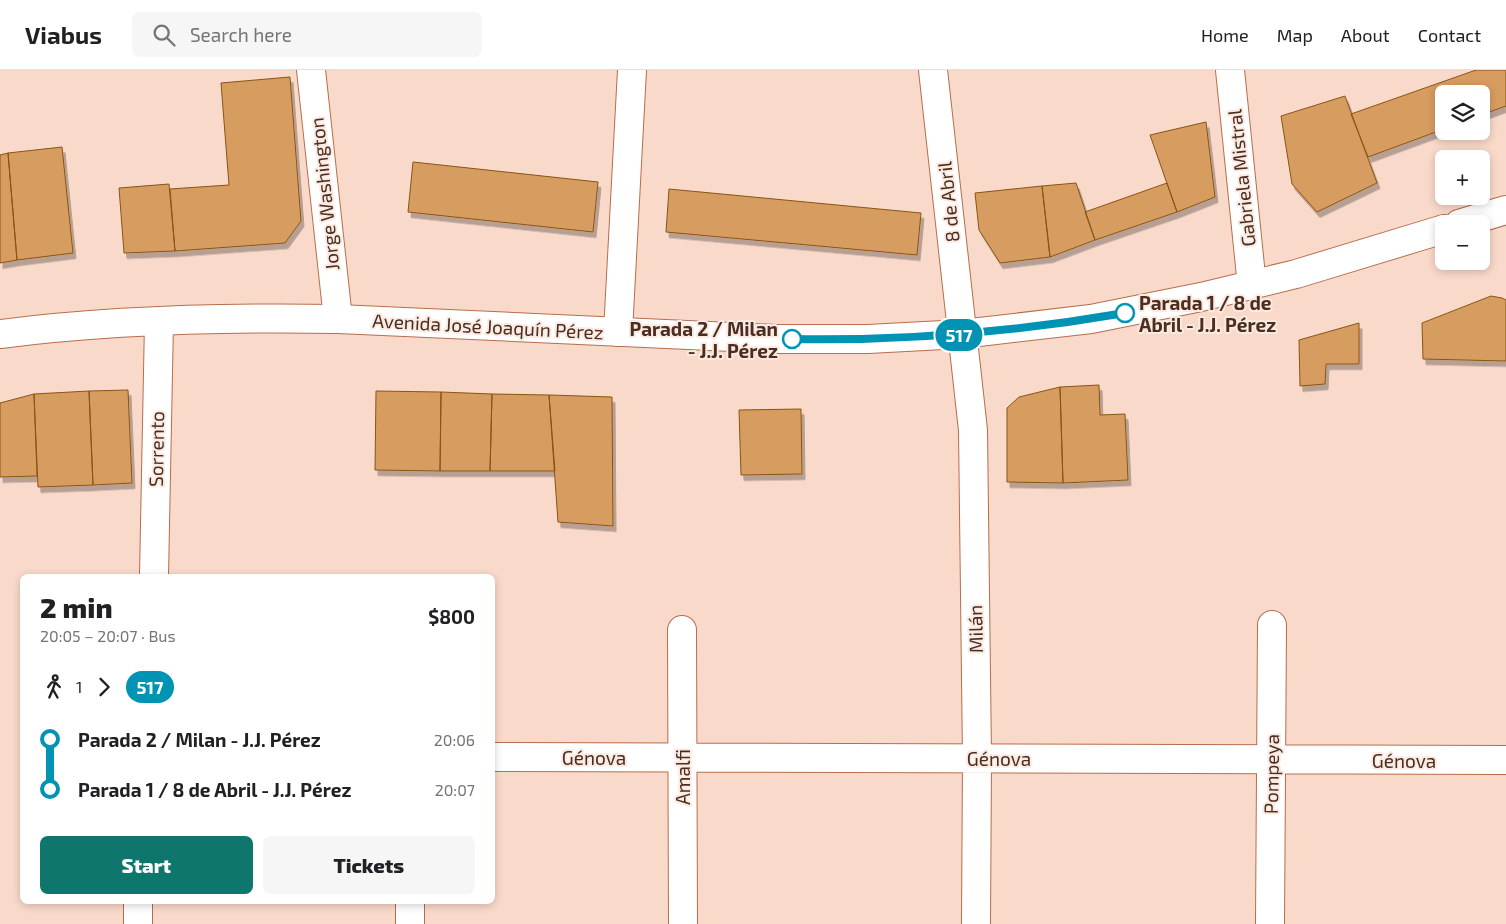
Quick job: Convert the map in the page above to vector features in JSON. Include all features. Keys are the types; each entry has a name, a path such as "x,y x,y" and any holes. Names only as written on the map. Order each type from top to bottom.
{"street":[{"name":"Jorge Washington","path":"311,70 338,318"},
{"path":"618,332 632,70"},
{"name":"8 de Abril","path":"933,70 962,334"},
{"name":"Gabriela Mistral","path":"1230,70 1252,286"},
{"path":"1490,215 1506,210"},
{"name":"Avenida José Joaquín Pérez","path":"0,334 76,326 158,322 338,318 618,332 837,340 962,334 1091,319 1149,309 1296,274 1435,231"},
{"name":"Sorrento","path":"154,574 158,322"},
{"name":"Milán","path":"962,334 973,430 977,758 976,924"},
{"name":"Pompeya","path":"1270,924 1272,625"},
{"name":"Amalfi","path":"682,630 683,924"},
{"name":"Génova","path":"495,756 1506,760"},
{"path":"138,904 138,924"},
{"path":"410,904 410,924"}],"building":[{"path":"1476,70 1506,70 1506,106 1490,112 1490,85 1435,85 1435,132 1368,157 1351,114"},
{"path":"290,77 301,221 285,243 175,251 170,189 229,185 221,83"},
{"path":"1345,96 1377,183 1317,212 1292,184 1281,116"},
{"path":"1206,122 1215,197 1177,212 1150,135"},
{"path":"62,147 73,253 17,260 8,153"},
{"path":"8,153 17,260 0,263 0,155"},
{"path":"413,162 598,182 593,232 408,212"},
{"path":"1076,183 1095,240 1050,257 1042,186"},
{"path":"1167,183 1177,212 1095,240 1085,212"},
{"path":"169,184 175,251 124,253 119,188"},
{"path":"1042,186 1050,257 1000,263 979,230 975,193"},
{"path":"669,189 921,213 917,255 666,232"},
{"path":"1491,296 1506,300 1506,361 1423,359 1422,323"},
{"path":"1359,323 1359,364 1326,364 1325,384 1300,386 1299,340"},
{"path":"1099,385 1100,415 1125,414 1128,480 1063,483 1060,387"},
{"path":"1060,387 1063,483 1007,482 1007,408 1019,397"},
{"path":"128,390 132,483 93,485 89,391"},
{"path":"89,391 93,485 38,487 34,394"},
{"path":"376,391 441,392 440,471 375,470"},
{"path":"441,392 492,394 490,471 440,471"},
{"path":"34,394 37,476 0,477 0,403"},
{"path":"492,394 549,395 555,471 490,471"},
{"path":"549,395 612,397 613,526 558,522"},
{"path":"801,409 802,474 741,475 739,410"}],"bus line":[{"name":"517","path":"792,339 837,340 962,334 1049,325 1125,313"}],"place":[{"name":"Parada 1 / 8 de Abril - J.J. Pérez","path":"1125,313"},
{"name":"Parada 2 / Milan - J.J. Pérez","path":"792,339"}]}
